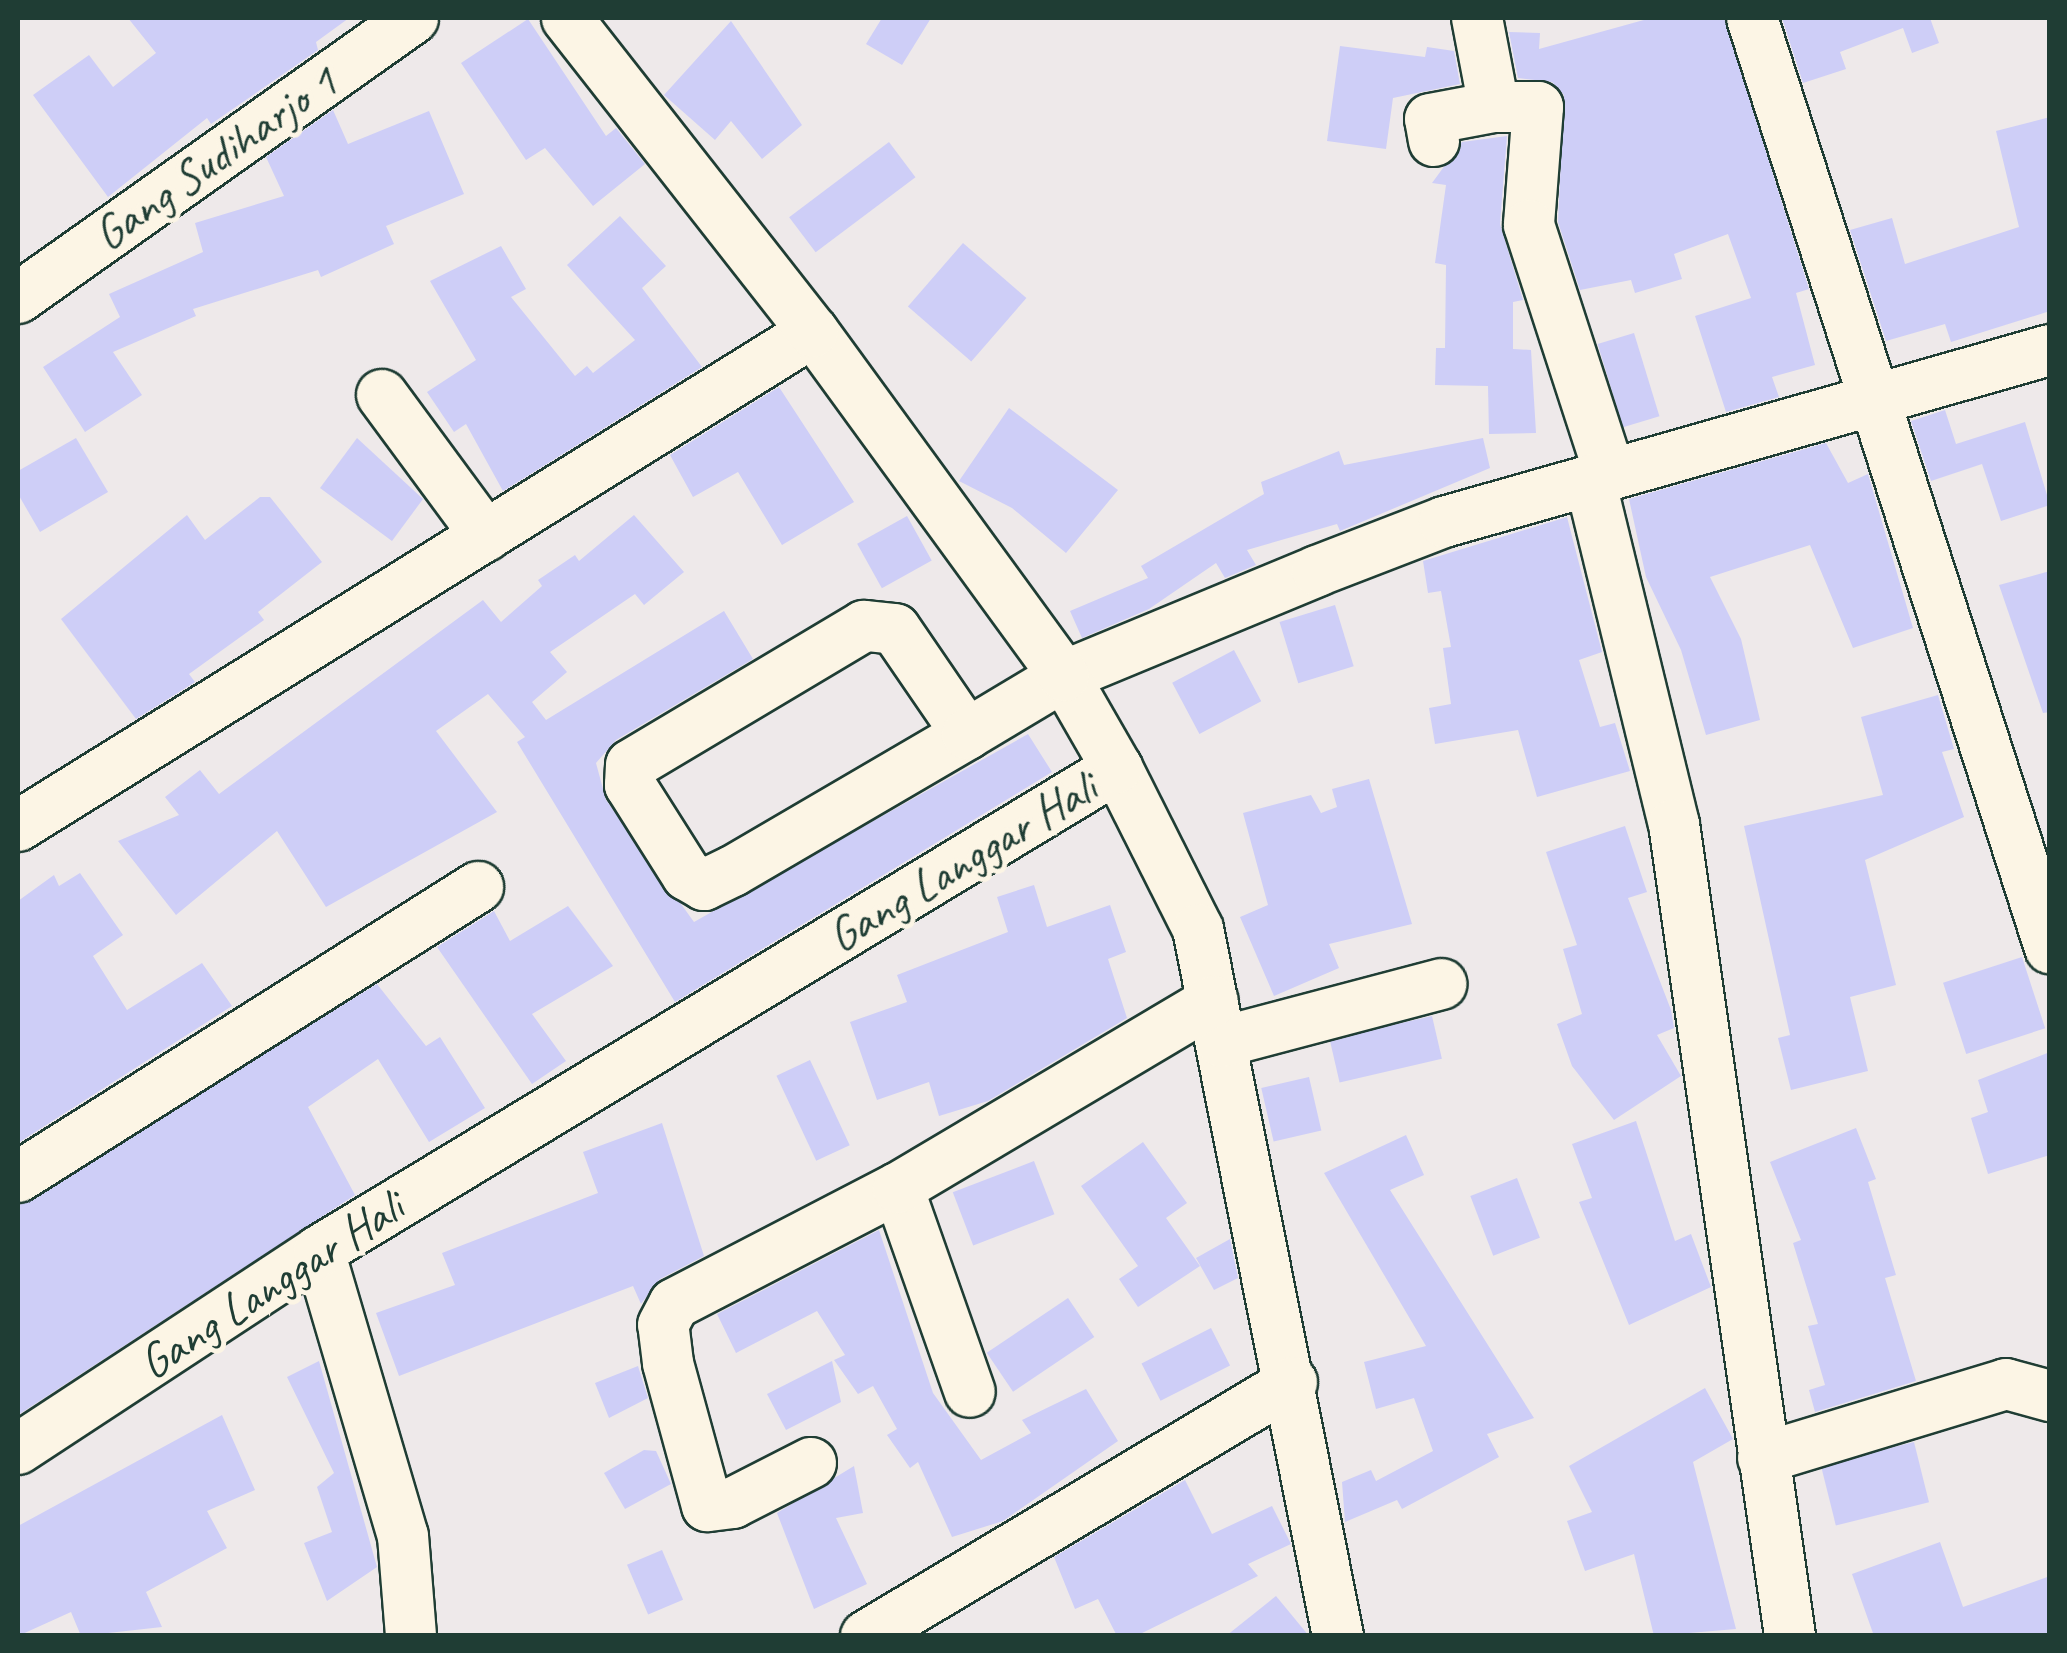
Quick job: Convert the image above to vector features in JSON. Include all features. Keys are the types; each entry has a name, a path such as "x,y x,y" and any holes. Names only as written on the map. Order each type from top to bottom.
{"street":[{"name":"Gang Sudiharjo 1","path":"18,298 413,18"},
{"name":"Gang Langgar Hali","path":"18,1449 319,1251 1117,768 1064,676 813,332 567,18"},
{"path":"1477,18 1494,107"},
{"path":"1752,18 1870,399 2050,948"},
{"path":"1434,141 1430,119 1494,107 1538,108 1528,224 1600,477 1674,824 1790,1636"},
{"path":"18,826 813,332"},
{"path":"967,734 895,629 864,626 631,765 630,784 686,875 704,885 967,734 1064,676 1444,522 2050,350"},
{"path":"382,395 486,536"},
{"path":"1117,768 1198,928 1292,1382 1338,1636"},
{"path":"18,1177 478,886"},
{"path":"810,1463 732,1503 706,1506 663,1325 674,1304 1217,1022 1440,984"},
{"path":"898,1188 970,1392"},
{"path":"319,1251 403,1536 412,1636"},
{"path":"866,1636 1292,1382"},
{"path":"1763,1458 2006,1384 2050,1396"}],"building":[{"path":"128,18 349,18 316,42 318,50 211,124 207,118 108,197 33,95 89,55 113,87 156,53"},
{"path":"882,18 931,18 902,65 866,44"},
{"path":"1651,18 1724,18 1809,289 1796,293 1815,365 1772,377 1779,397 1726,412 1695,316 1751,298 1728,234 1674,254 1682,279 1635,293 1631,280 1580,290 1558,222 1564,95 1552,82 1518,78 1509,32 1540,33 1539,49"},
{"path":"1782,18 1930,18 1939,43 1912,53 1903,28 1840,52 1846,69 1803,83"},
{"path":"528,19 606,136 616,128 645,164 593,206 545,148 526,160 461,63"},
{"path":"731,21 802,125 762,159 731,121 715,140 664,95"},
{"path":"1340,46 1425,57 1427,47 1454,51 1460,84 1393,98 1386,149 1327,141"},
{"path":"333,110 348,144 429,111 464,194 386,226 394,244 321,277 318,270 193,309 196,316 113,352 142,395 85,432 43,367 120,317 109,294 203,252 195,223 284,196 266,157"},
{"path":"2050,117 2050,311 1951,342 1945,324 1886,341 1850,230 1892,218 1905,264 2019,227 1996,131"},
{"path":"1507,136 1500,224 1523,300 1513,302 1513,349 1531,350 1536,433 1489,434 1488,386 1435,385 1436,348 1445,348 1446,265 1435,263 1446,185 1432,183 1462,142"},
{"path":"889,142 915,177 816,252 789,217"},
{"path":"620,216 666,266 642,288 702,367 503,491 466,424 454,432 427,392 476,360 430,281 501,246 526,289 511,297 575,376 587,366 593,373 635,340 567,265"},
{"path":"963,243 1026,298 971,362 908,306"},
{"path":"1634,333 1659,416 1623,427 1598,344"},
{"path":"779,387 854,502 782,545 738,472 693,497 670,455"},
{"path":"1009,408 1118,490 1066,553 1012,508 959,481"},
{"path":"1945,410 1956,444 2025,422 2050,505 2001,521 1982,464 1931,481 1911,421"},
{"path":"76,438 108,492 40,532 18,494 18,471"},
{"path":"357,438 423,499 392,541 320,488"},
{"path":"1483,438 1490,468 1340,531 1337,524 1247,550 1256,565 1225,578 1216,563 1149,609 1082,638 1070,611 1148,578 1141,566 1264,494 1261,482 1339,451 1344,465"},
{"path":"1826,443 1848,483 1868,474 1913,628 1853,648 1810,545 1710,577 1741,639 1760,720 1706,735 1681,650 1646,577 1629,499"},
{"path":"260,497 270,497 322,562 258,612 264,620 189,674 195,682 136,719 61,619 187,515 205,540"},
{"path":"634,515 684,572 644,605 635,594 550,652 567,672 532,702 546,720 724,611 753,659 616,740 596,763 606,800 694,922 1028,734 1052,772 675,1002 517,742 525,737 488,694 436,731 497,812 326,907 277,831 176,915 118,841 179,815 165,797 200,770 219,794 483,600 501,622 542,586 538,580 575,555 579,561"},
{"path":"907,516 932,561 882,588 857,544"},
{"path":"1567,517 1602,652 1579,660 1600,727 1615,723 1630,771 1537,797 1518,730 1435,744 1429,708 1451,704 1443,648 1451,647 1441,591 1428,593 1423,561"},
{"path":"2050,571 2050,712 2043,713 1999,585"},
{"path":"1335,605 1354,666 1298,683 1280,622"},
{"path":"1234,650 1261,701 1199,734 1172,683"},
{"path":"1938,695 1954,749 1942,752 1964,817 1865,860 1896,985 1850,997 1868,1071 1791,1090 1778,1038 1790,1035 1744,826 1883,795 1861,717"},
{"path":"1369,779 1412,924 1329,944 1339,968 1274,996 1240,917 1268,905 1243,813 1311,795 1321,813 1337,807 1332,789"},
{"path":"1625,826 1647,892 1628,898 1671,1010 1674,1028 1657,1035 1681,1076 1614,1120 1572,1066 1557,1024 1582,1014 1563,949 1577,945 1546,852"},
{"path":"80,873 123,935 93,956 127,1010 202,963 232,1006 18,1143 18,901 54,875 59,886"},
{"path":"1034,885 1047,927 1110,905 1126,952 1108,959 1127,1018 988,1101 939,1116 929,1082 877,1100 850,1022 907,1002 897,975 1008,932 997,897"},
{"path":"568,906 613,966 532,1014 566,1061 532,1084 437,947 494,911 510,941"},
{"path":"2022,957 2045,1028 1966,1054 1943,983"},
{"path":"377,984 426,1046 440,1037 485,1108 429,1142 378,1059 308,1107 355,1195 18,1415 18,1206"},
{"path":"1432,1016 1442,1059 1340,1082 1330,1040"},
{"path":"2050,1052 2050,1155 1988,1174 1971,1118 1988,1112 1978,1080"},
{"path":"810,1060 850,1145 816,1161 776,1076"},
{"path":"1309,1077 1321,1131 1274,1142 1261,1088"},
{"path":"1636,1121 1675,1241 1691,1234 1711,1287 1629,1325 1579,1202 1592,1198 1572,1144"},
{"path":"662,1123 704,1256 660,1279 641,1304 633,1286 399,1376 376,1313 455,1285 442,1253 598,1193 583,1152"},
{"path":"1856,1128 1876,1179 1868,1182 1896,1275 1885,1278 1916,1381 1815,1412 1809,1390 1825,1385 1808,1326 1818,1324 1793,1243 1801,1240 1770,1162"},
{"path":"1406,1135 1424,1175 1390,1190 1534,1418 1487,1434 1499,1457 1402,1509 1397,1500 1345,1522 1342,1482 1371,1470 1376,1481 1433,1451 1414,1398 1376,1409 1364,1362 1426,1346 1324,1173"},
{"path":"1143,1142 1187,1203 1166,1218 1200,1266 1138,1307 1119,1279 1138,1266 1081,1186"},
{"path":"1034,1161 1054,1214 973,1245 953,1192"},
{"path":"1517,1178 1540,1238 1493,1256 1470,1196"},
{"path":"879,1230 933,1393 981,1460 1031,1433 1022,1420 1086,1389 1118,1441 1003,1521 952,1537 918,1462 910,1468 887,1435 897,1429 873,1386 858,1394 834,1360 845,1355 817,1311 736,1353 717,1314"},
{"path":"1230,1239 1238,1278 1214,1290 1196,1258"},
{"path":"1068,1298 1094,1337 1013,1392 987,1353"},
{"path":"1211,1328 1230,1365 1161,1401 1142,1363"},
{"path":"319,1361 377,1567 327,1601 304,1543 332,1532 317,1487 334,1473 287,1377"},
{"path":"832,1361 841,1402 786,1430 767,1394"},
{"path":"638,1366 648,1398 609,1418 595,1383"},
{"path":"1705,1388 1733,1439 1693,1462 1736,1629 1654,1636 1634,1554 1585,1571 1567,1521 1592,1512 1569,1466"},
{"path":"222,1415 255,1490 207,1511 227,1548 146,1592 162,1627 81,1636 71,1612 18,1636 18,1526"},
{"path":"1914,1442 1929,1502 1836,1525 1821,1465"},
{"path":"644,1450 656,1451 671,1484 625,1509 604,1473"},
{"path":"854,1466 863,1513 836,1518 867,1584 814,1609 777,1513"},
{"path":"1185,1480 1212,1534 1272,1506 1291,1544 1248,1564 1258,1576 1136,1636 1117,1636 1098,1599 1075,1609 1054,1557"},
{"path":"1940,1542 1963,1607 2050,1576 2050,1636 1874,1636 1852,1574"},
{"path":"662,1550 683,1600 648,1615 627,1565"},
{"path":"1276,1596 1309,1636 1226,1636"}]}
